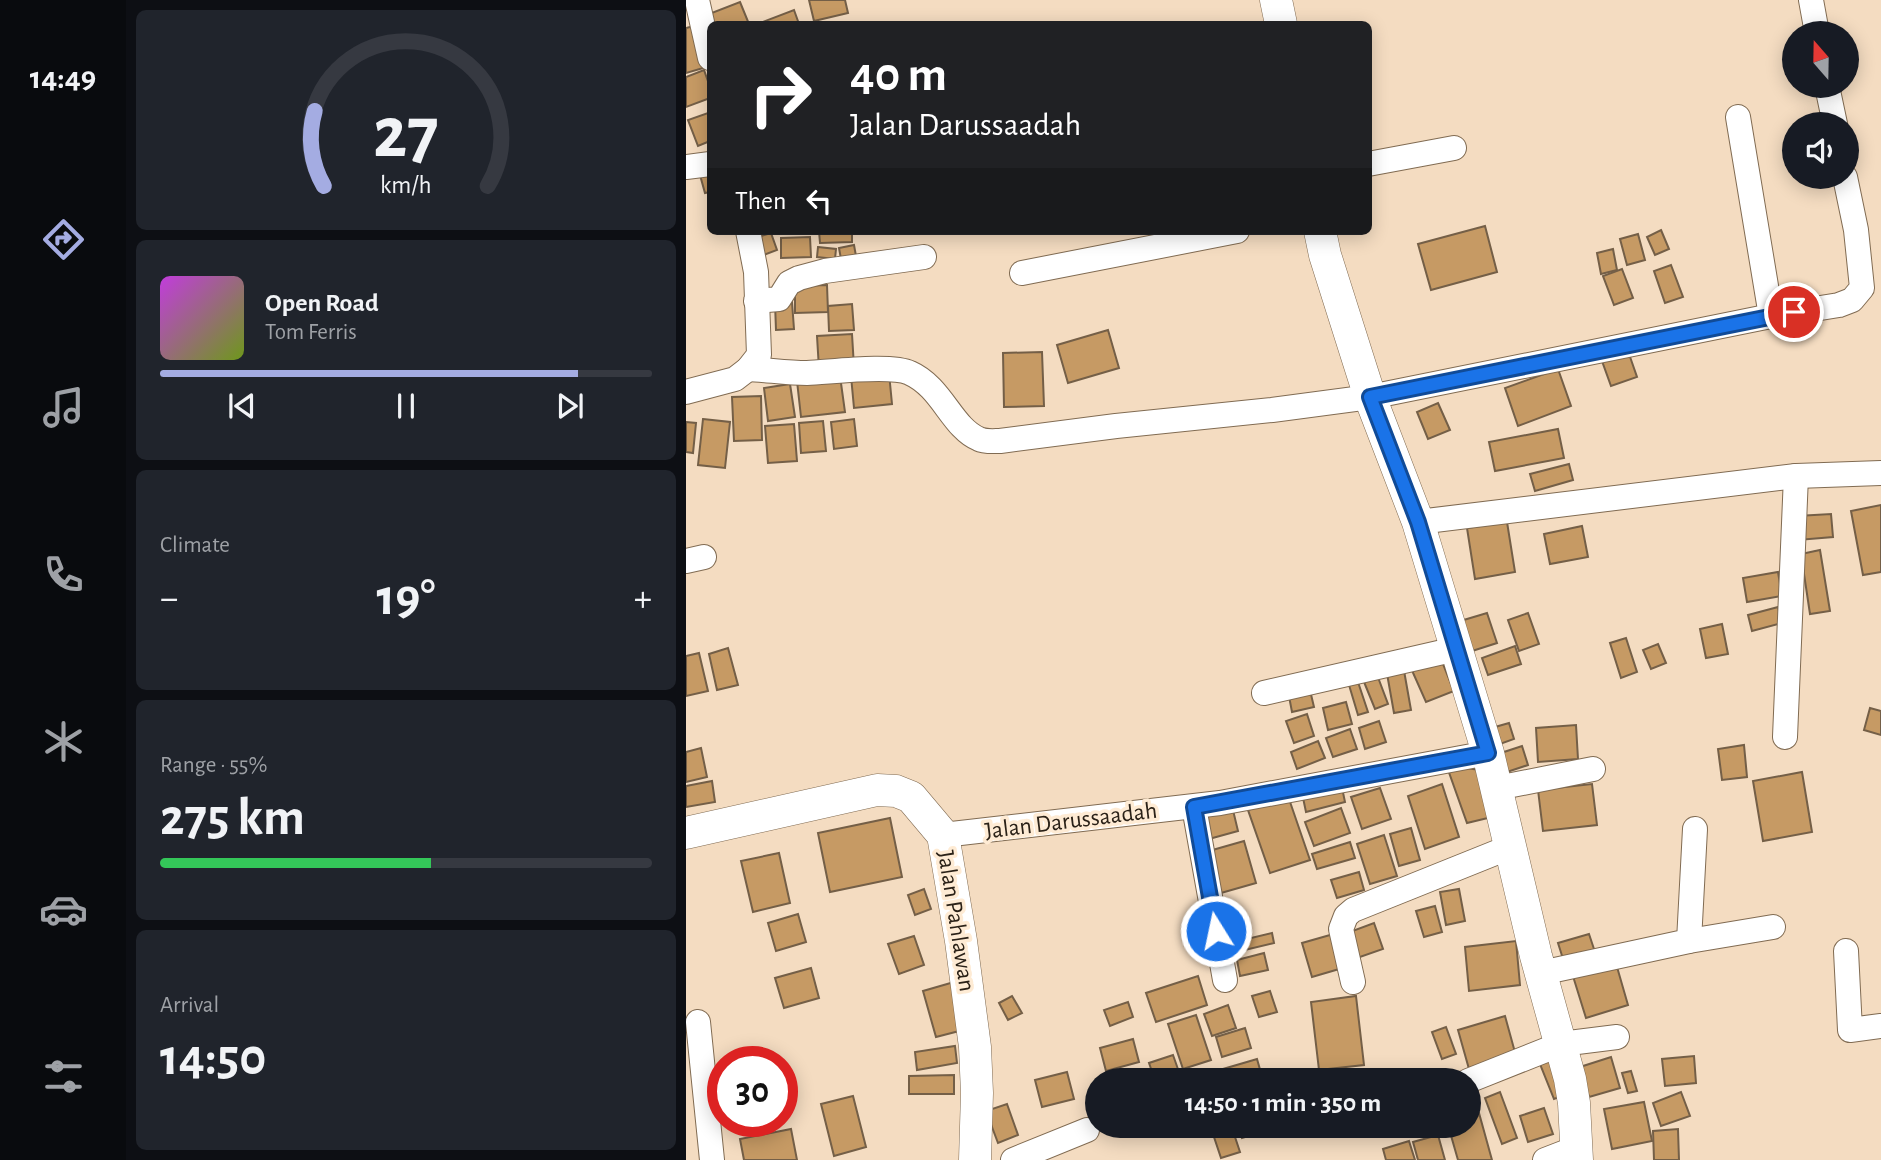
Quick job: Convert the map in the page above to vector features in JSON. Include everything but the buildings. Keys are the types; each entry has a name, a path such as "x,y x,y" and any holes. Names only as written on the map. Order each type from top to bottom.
{"street":[{"path":"697,0 707,45"},
{"path":"1276,0 1280,21"},
{"path":"1811,0 1815,21"},
{"path":"1738,117 1771,316"},
{"path":"1372,162 1454,148"},
{"path":"686,167 707,164"},
{"path":"748,369 804,373 891,369 907,371 925,381 967,432 982,441 1370,397 1771,316 1839,305 1853,300 1862,288 1856,230 1847,189"},
{"path":"686,392 735,379 748,369 758,355 756,272 749,235"},
{"path":"1022,273 1217,235"},
{"path":"1321,235 1370,397 1418,522 1488,753 1560,1044 1574,1103 1577,1154 1545,1160"},
{"path":"757,301 779,299 789,283 825,271 924,257"},
{"path":"1418,522 1796,477 1881,473"},
{"path":"1785,737 1796,477"},
{"path":"1264,694 1456,649"},
{"name":"Jalan Darussaadah","path":"943,835 1194,807 1488,753"},
{"path":"1497,788 1593,769"},
{"name":"Jalan Pahlawan","path":"686,833 877,790 896,791 911,797 943,835 975,1047 975,1160"},
{"path":"1194,807 1225,980"},
{"path":"1689,941 1695,829"},
{"path":"1353,982 1341,929 1346,916 1353,910 1510,847"},
{"path":"1541,973 1689,941 1773,927"},
{"path":"1846,951 1850,1030 1881,1026"},
{"path":"698,1023 712,1160"},
{"path":"1481,1076 1560,1044 1617,1037"},
{"path":"1013,1160 1085,1131"}],"route":[{"path":"1216,931 1194,807 1488,753 1418,522 1370,397 1794,312"}]}
